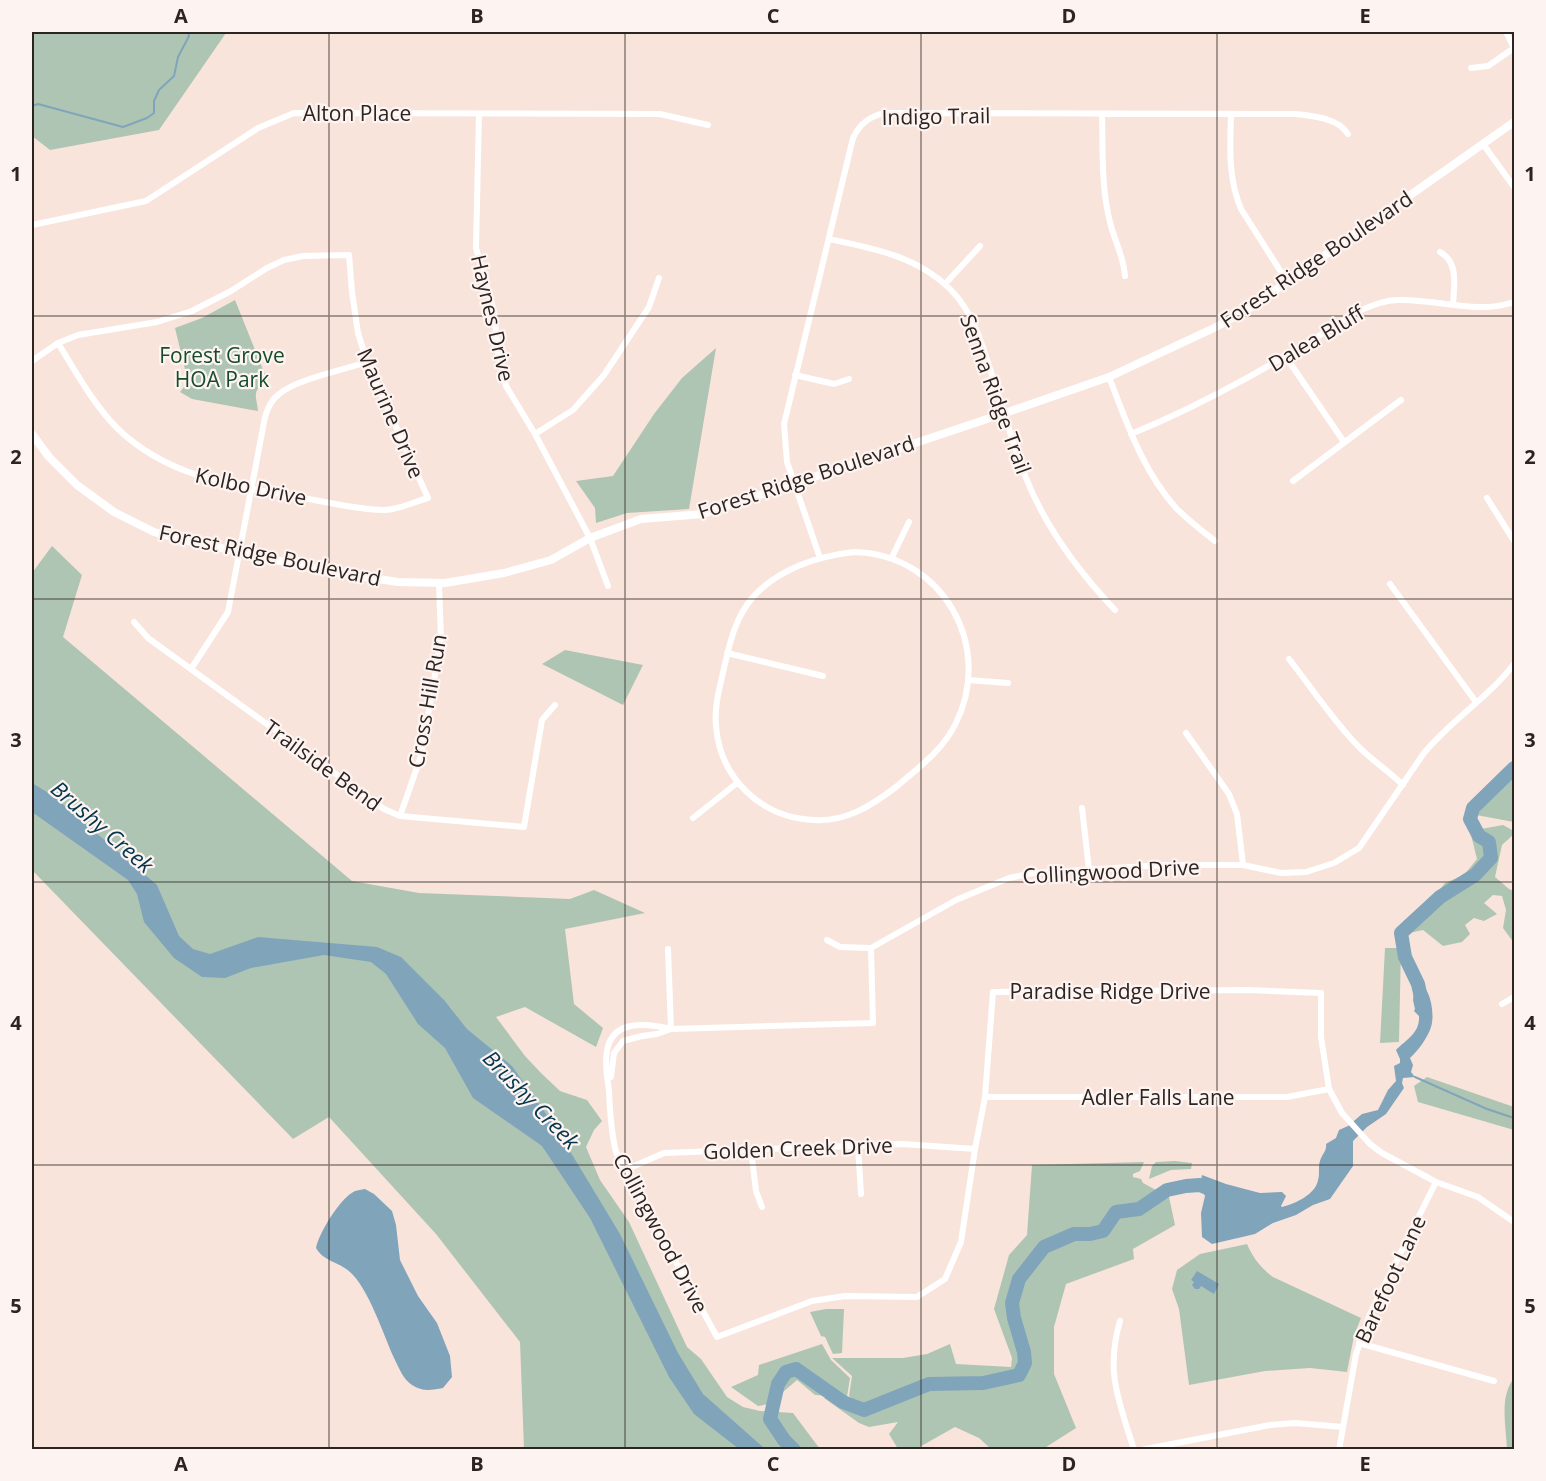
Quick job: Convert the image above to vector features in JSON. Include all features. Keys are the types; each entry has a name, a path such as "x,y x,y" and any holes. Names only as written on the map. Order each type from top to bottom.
{"street":[{"path":"1471,68 1488,66 1515,48 1506,32"},
{"name":"Alton Place","path":"32,225 146,201 258,128 294,113 660,114 708,125"},
{"name":"Indigo Trail","path":"820,558 794,483 785,450 784,430 786,411 855,134 864,122 873,116 885,113 1307,115 1340,125 1348,134"},
{"name":"Haynes Drive","path":"479,114 476,248 495,310 498,355 506,386 535,434 590,538 608,586"},
{"path":"1102,115 1106,203 1125,276"},
{"path":"1231,115 1230,174 1236,198 1288,283"},
{"name":"Forest Ridge Boulevard","path":"32,434 49,457 77,485 114,512 154,532 331,572 398,582 439,583 504,573 551,560 590,538 641,519 703,514 1109,377 1214,328 1250,308 1515,122"},
{"path":"1483,144 1515,187"},
{"name":"Senna Ridge Trail","path":"829,239 899,256 923,268 945,284 958,299 973,321 1026,476 1049,525 1097,591 1115,609"},
{"path":"945,284 980,246"},
{"path":"1440,252 1450,259 1453,268 1453,304"},
{"name":"Maurine Drive","path":"58,343 78,335 157,322 192,311 284,260 303,256 350,255 358,333 367,362 428,498"},
{"path":"535,434 573,410 604,375 650,307 659,278"},
{"name":"Dalea Bluff","path":"1131,434 1173,417 1286,357 1359,311 1378,303 1401,300 1495,307 1515,302"},
{"path":"32,361 58,343"},
{"name":"Kolbo Drive","path":"58,343 93,398 117,428 142,449 165,463 194,475 251,489 352,506 385,510 428,498"},
{"path":"1286,357 1344,442"},
{"path":"191,669 228,612 265,417 270,404 279,393 297,385 367,362"},
{"path":"795,375 834,384 849,379"},
{"path":"1109,377 1144,463 1165,495 1192,523 1215,541"},
{"path":"1293,481 1401,400"},
{"path":"1487,498 1515,541"},
{"path":"891,557 909,522"},
{"path":"854,552 868,552 891,557 926,576 946,600 956,617 964,641 968,680 960,713 942,746 929,760 876,802 859,811 828,820 783,815 761,804 737,783 721,752 716,725 717,701 727,653 739,617 754,596 785,572 820,558 854,552"},
{"name":"Cross Hill Run","path":"400,816 421,756 439,651 441,639 439,583"},
{"path":"1390,584 1476,702"},
{"name":"Trailside Bend","path":"134,622 148,638 384,809 400,816 525,827 543,720 555,705"},
{"path":"727,653 823,676"},
{"path":"1289,659 1356,744 1403,785"},
{"name":"Collingwood Drive","path":"717,1337 616,1152 611,1132 606,1051 615,1033 635,1024 653,1024 671,1029 873,1023 871,948 956,900 993,883 1033,873 1165,865 1243,866 1281,873 1306,872 1334,863 1359,848 1434,740 1492,690 1515,664"},
{"path":"968,680 1008,683"},
{"path":"1186,733 1229,794 1237,814 1243,866"},
{"path":"693,818 737,783"},
{"path":"1082,808 1089,870"},
{"path":"827,940 840,947 871,948"},
{"path":"668,949 671,1029"},
{"name":"Paradise Ridge Drive","path":"717,1337 812,1301 845,1296 917,1297 945,1279 961,1242 985,1097 993,992 1248,990 1321,993 1321,1037 1329,1089 1342,1113 1370,1144 1436,1182 1478,1197 1515,1222"},
{"path":"1502,1005 1515,997"},
{"name":"Collingwood Drive","path":"609,1091 614,1053 623,1041 671,1029"},
{"name":"Adler Falls Lane","path":"985,1097 1287,1097 1329,1089"},
{"name":"Golden Creek Drive","path":"626,1170 664,1153 903,1144 975,1149"},
{"path":"858,1146 861,1194"},
{"path":"751,1150 754,1181 762,1207"},
{"name":"Barefoot Lane","path":"1339,1449 1359,1343 1370,1314 1436,1182"},
{"path":"1120,1321 1114,1342 1112,1362 1115,1386 1134,1449"},
{"path":"1359,1343 1494,1382"},
{"path":"1141,1449 1270,1425 1295,1423 1343,1427"}],"green space":[{"path":"32,32 226,33 159,130 50,150 32,136"},
{"name":"Forest Grove HOA Park","path":"235,300 268,382 257,391 258,411 192,399 180,392 188,382 175,328 202,318"},
{"path":"716,348 689,509 627,513 596,523 595,508 576,481 613,476 654,414 682,378"},
{"path":"52,546 82,575 63,637 352,881 419,893 570,899 594,890 645,913 565,929 574,1004 603,1028 596,1047 525,1007 496,1017 525,1056 541,1073 560,1091 587,1100 602,1121 594,1130 586,1147 600,1180 629,1222 687,1347 701,1359 727,1397 743,1407 760,1411 793,1413 820,1449 524,1449 520,1342 436,1234 329,1117 293,1139 32,870 32,573"},
{"path":"565,650 643,665 623,705 542,664"},
{"path":"1514,765 1514,822 1476,815"},
{"path":"1503,825 1514,831 1514,834 1502,845 1495,877 1514,891 1514,943 1503,928 1506,910 1502,896 1493,895 1484,903 1497,914 1484,921 1474,918 1465,925 1470,934 1462,942 1443,946 1423,930 1405,934 1445,883 1464,875 1477,859 1470,831"},
{"path":"1385,948 1401,948 1399,1042 1380,1043"},
{"path":"1427,1077 1514,1107 1514,1130 1418,1102 1414,1086"},
{"path":"1144,1162 1140,1171 1133,1174 1133,1177 1141,1179 1143,1183 1169,1197 1175,1225 1133,1249 1134,1259 1066,1284 1054,1327 1054,1374 1076,1428 1043,1449 991,1449 979,1438 955,1427 916,1449 898,1449 889,1434 898,1422 869,1427 859,1423 824,1398 849,1399 859,1404 849,1396 852,1376 832,1358 903,1358 927,1354 950,1344 956,1364 1011,1367 1012,1358 994,1309 1009,1255 1027,1235 1032,1165"},
{"path":"1156,1162 1192,1163 1191,1169 1171,1170 1149,1179 1152,1166"},
{"path":"1247,1244 1258,1262 1273,1277 1361,1318 1354,1336 1347,1372 1310,1368 1265,1371 1189,1385 1179,1309 1172,1289 1177,1270 1200,1254"},
{"path":"844,1309 842,1353 833,1354 825,1337 821,1336 810,1312"},
{"path":"822,1344 831,1360 850,1378 847,1397 815,1395 797,1380 769,1404 758,1406 731,1387 758,1375 759,1365"},
{"path":"1514,1378 1514,1449 1507,1449 1505,1403 1506,1394"}],"water":[{"name":"Brushy Creek","path":"32,783 52,795 157,885 179,936 193,949 210,954 258,937 377,947 401,957 444,1000 467,1029 512,1066 556,1128 620,1234 678,1353 703,1394 765,1449 739,1449 694,1414 669,1377 590,1218 542,1146 473,1098 445,1048 418,1024 386,974 371,962 324,955 251,968 225,978 202,977 174,958 144,922 137,894 128,880 32,812"},
{"path":"1420,984 1427,991 1433,1016 1428,1035 1410,1058 1413,1065 1411,1072 1415,1077 1403,1078 1404,1088 1386,1114 1367,1127 1353,1141 1353,1166 1330,1199 1273,1223 1255,1234 1212,1244 1202,1237 1201,1213 1205,1196 1200,1185 1202,1175 1260,1193 1282,1192 1286,1196 1282,1207 1299,1201 1313,1190 1318,1180 1319,1163 1326,1144 1336,1138 1339,1130 1348,1126 1362,1114 1378,1110 1388,1090 1396,1081 1394,1066 1400,1063 1400,1059 1396,1050 1412,1035 1419,1022 1419,1016 1414,1011 1413,1000 1415,986"},
{"path":"365,1189 374,1194 392,1211 400,1260 418,1296 437,1323 450,1356 452,1377 443,1388 423,1390 406,1380 375,1312 357,1280 345,1268 319,1253 316,1248 326,1225 337,1208 349,1195"},
{"path":"1197,1271 1219,1284 1214,1294 1201,1286 1195,1289 1192,1285 1194,1282 1191,1280"}],"waterway":[{"path":"32,106 38,104 123,127 147,118 154,113 154,101 159,90 174,76 178,57 189,36 188,32"},
{"path":"1422,1002 1418,984 1405,957 1401,933 1440,897 1475,875 1491,858 1489,842 1479,836 1470,819 1473,808 1514,768"},
{"path":"1415,1077 1487,1109 1514,1118"},
{"path":"794,1450 770,1419 778,1384 786,1372 796,1369 843,1402 864,1410 929,1384 983,1383 1019,1375 1025,1363 1024,1352 1012,1303 1019,1279 1044,1247 1074,1234 1103,1231 1116,1212 1139,1209 1167,1190 1200,1185 1217,1192"}]}
